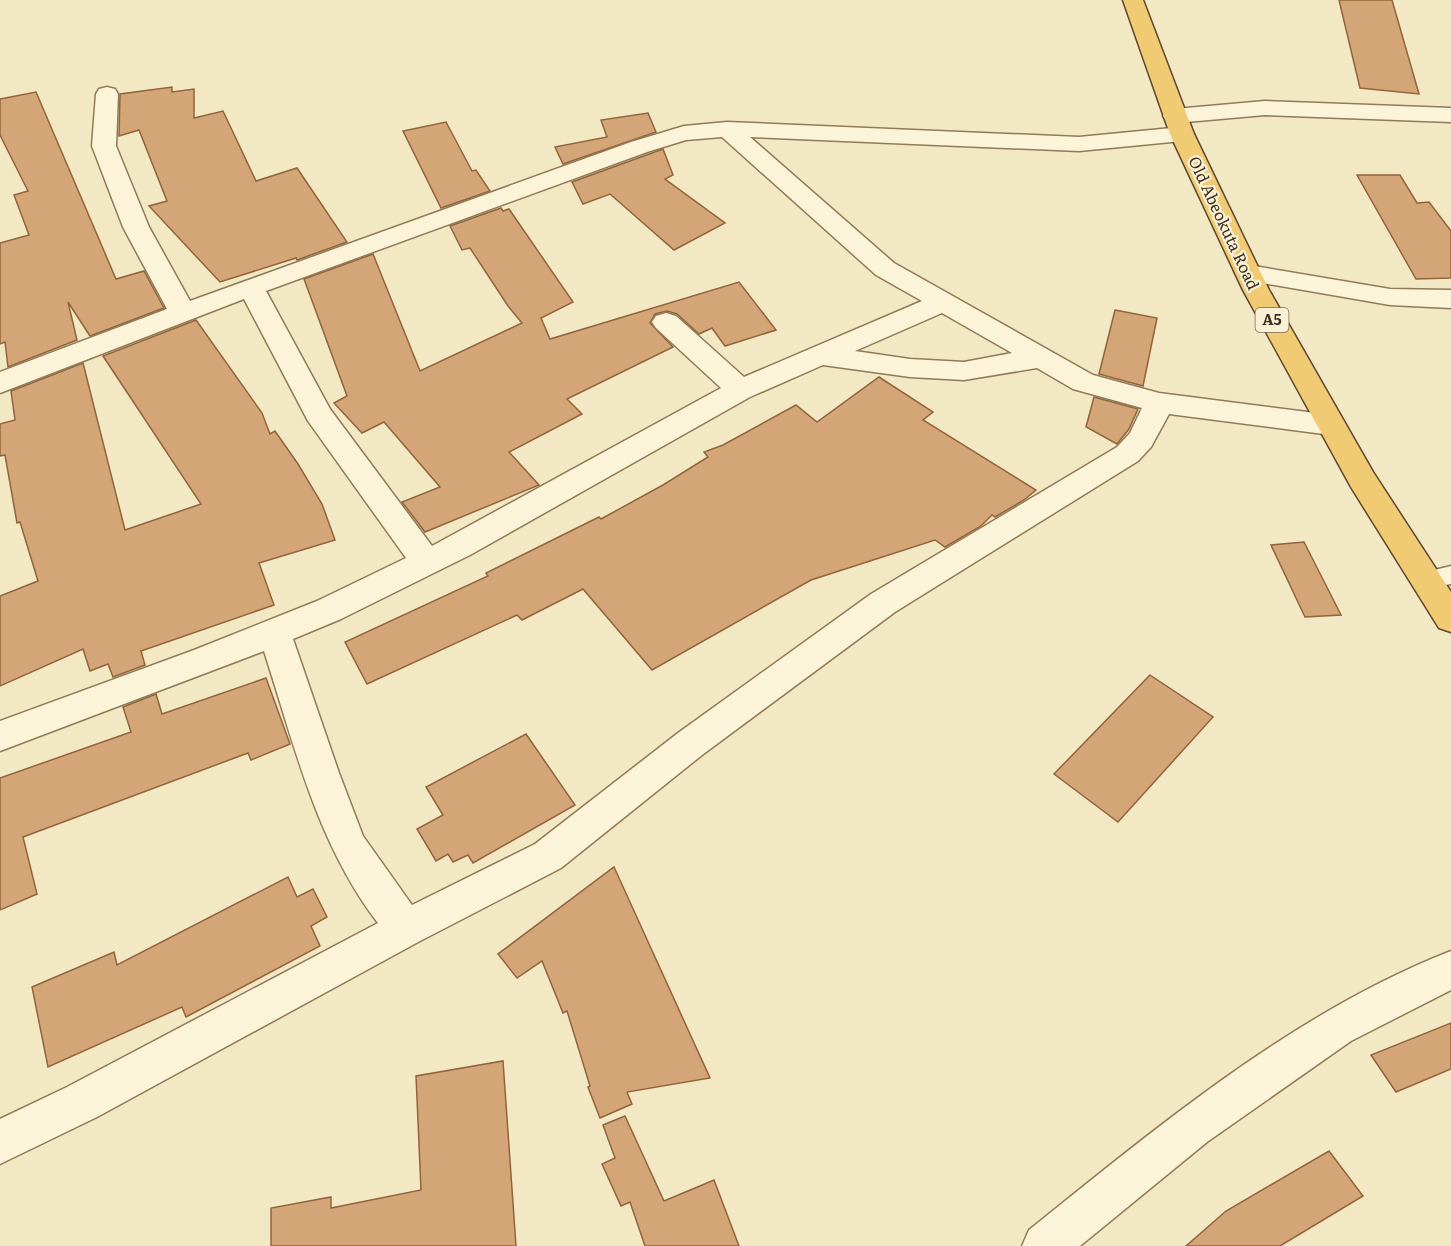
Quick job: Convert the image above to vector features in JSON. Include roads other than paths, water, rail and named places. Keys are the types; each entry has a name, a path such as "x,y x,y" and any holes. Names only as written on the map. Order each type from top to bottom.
{"highway":[{"name":"Old Abeokuta Road","path":"1133,0 1179,125 1248,273 1362,479 1439,578 1451,619"}],"street":[{"path":"107,94 104,146 136,227 183,313"},
{"path":"0,382 252,287 639,147 684,133 727,129 1078,144 1265,108 1451,115"},
{"path":"727,129 885,269 1083,382 1159,403 1331,425"},
{"path":"1248,273 1390,297 1451,299"},
{"path":"252,287 318,414 427,563"},
{"path":"0,736 206,660 329,610 459,548 740,390 942,303"},
{"path":"666,322 740,390"},
{"path":"894,323 910,368"},
{"path":"818,355 910,368 964,371 1039,358"},
{"path":"0,1142 82,1102 406,928 548,856 690,744 884,603 1092,474 1123,458 1142,441 1159,403"},
{"path":"274,632 321,773 348,844 383,899 406,928"},
{"path":"1045,1246 1192,1127 1337,1027 1451,970"}]}
